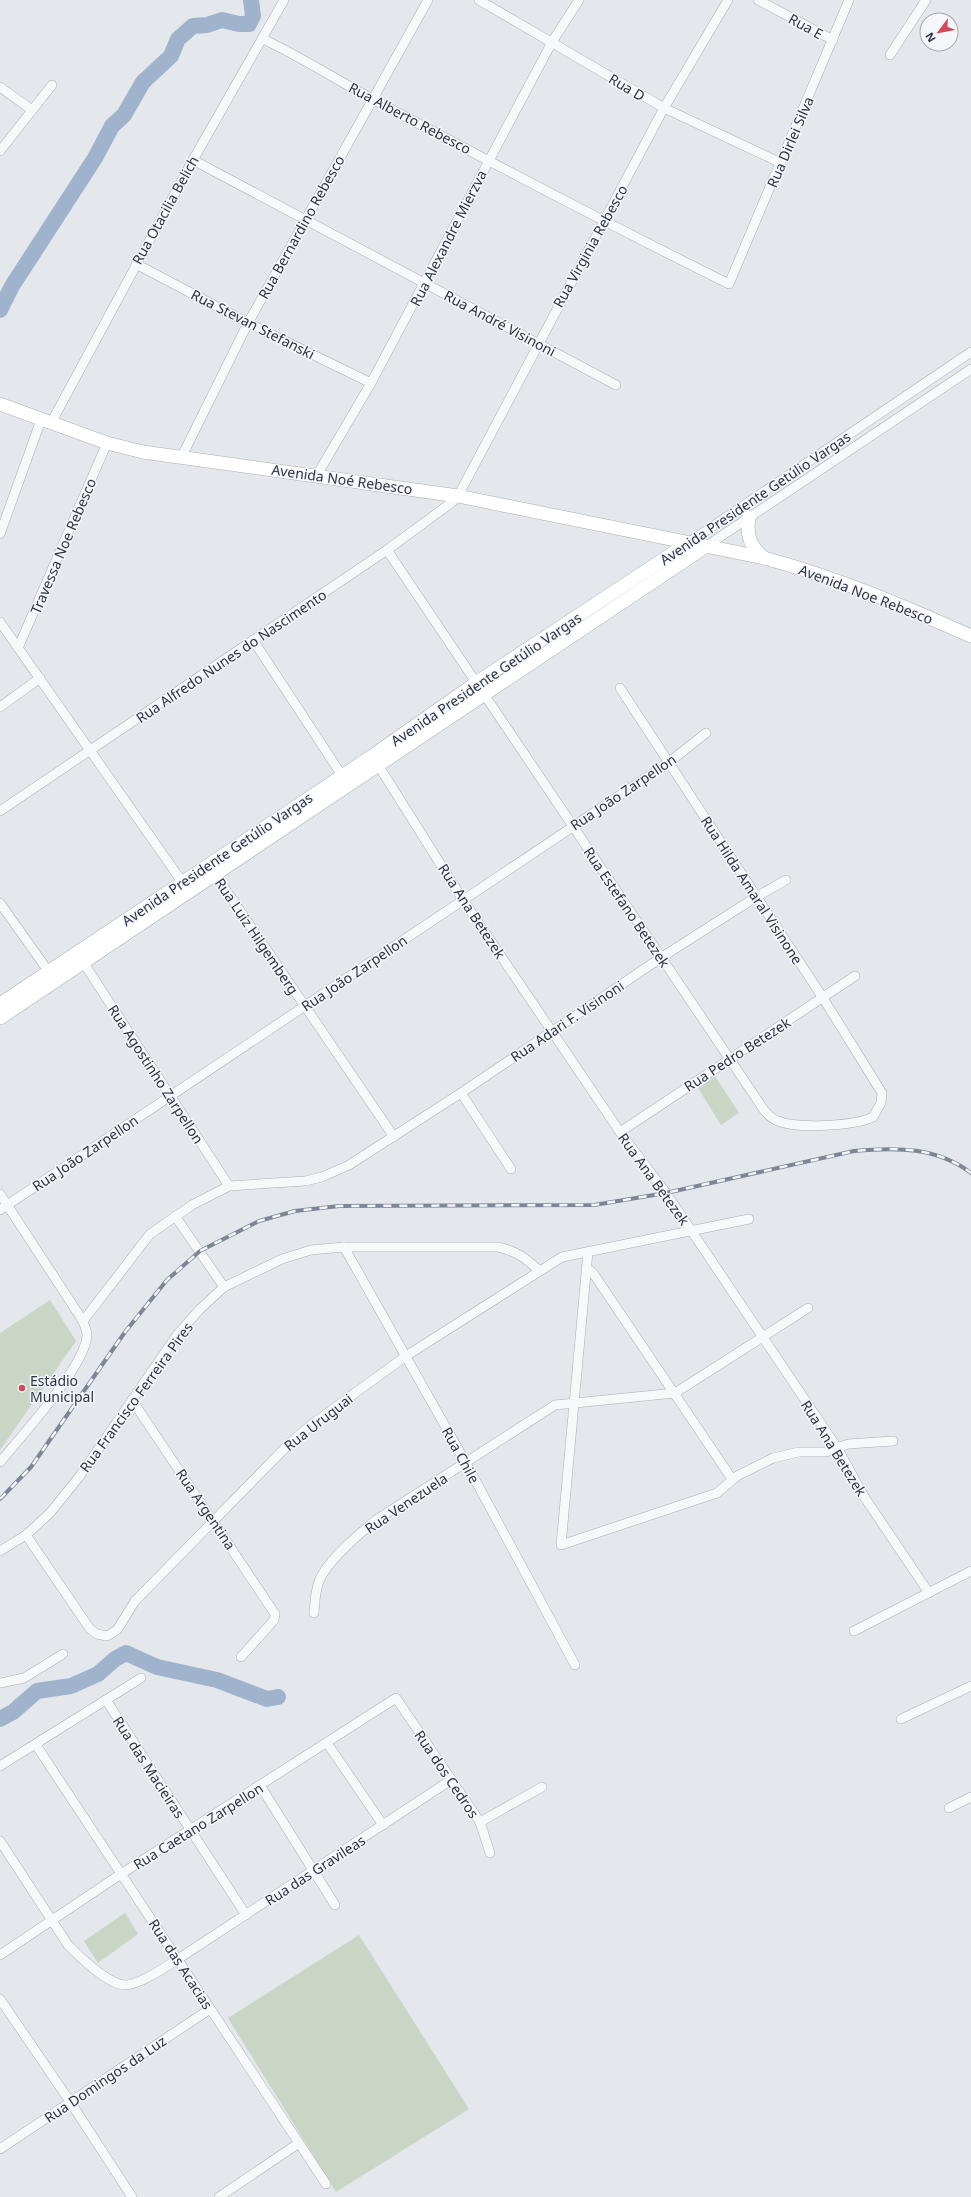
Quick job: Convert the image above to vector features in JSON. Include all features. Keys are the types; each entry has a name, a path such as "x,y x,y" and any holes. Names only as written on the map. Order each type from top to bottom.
{"main road":[{"name":"Avenida Noé Rebesco","path":"0,404 107,443 181,458 317,475 458,496 688,543"},
{"path":"749,517 747,529 751,545 764,558"},
{"name":"Avenida Noe Rebesco","path":"688,543 764,558 812,571 840,581 971,636"},
{"name":"Avenida Presidente Getúlio Vargas","path":"375,761 476,683 688,543"},
{"name":"Avenida Presidente Getúlio Vargas","path":"0,1018 52,976 185,886 345,780 484,695 705,547"},
{"name":"Avenida Presidente Getúlio Vargas","path":"0,1004 52,976 84,962 185,886"}],"street":[{"name":"Rua Otacilia Belich","path":"0,534 46,422 284,0"},
{"name":"Rua Bernardino Rebesco","path":"181,458 248,323 428,0"},
{"name":"Rua D","path":"479,0 664,108 781,164"},
{"name":"Rua Alexandre Mierzva","path":"317,475 372,383 552,42 579,0"},
{"name":"Rua Virginia Rebesco","path":"458,496 537,343 604,223 664,108 728,0"},
{"name":"Rua E","path":"758,0 832,40"},
{"name":"Rua Dirlei Silva","path":"730,284 849,0"},
{"path":"890,55 926,0"},
{"name":"Rua Alberto Rebesco","path":"263,39 604,223 730,284"},
{"path":"0,151 52,85"},
{"path":"0,87 32,110"},
{"name":"Rua André Visinoni","path":"193,160 304,221 425,283 616,385"},
{"name":"Rua Stevan Stefanski","path":"136,264 248,323 372,383"},
{"name":"Avenida Presidente Getúlio Vargas","path":"688,543 971,352"},
{"name":"Avenida Presidente Getúlio Vargas","path":"705,547 971,369"},
{"path":"856,430 863,441"},
{"name":"Travessa Noe Rebesco","path":"18,648 107,443"},
{"name":"Rua Alfredo Nunes do Nascimento","path":"0,811 387,550 443,510 458,496"},
{"name":"Rua Estefano Betezek","path":"387,550 764,1110"},
{"path":"0,622 185,886"},
{"path":"253,640 345,780"},
{"path":"0,707 40,678"},
{"name":"Rua Hilda Amaral Visinone","path":"620,688 823,998 882,1093 881,1103 873,1118 854,1124 794,1125 778,1121 764,1110"},
{"name":"Rua João Zarpellon","path":"4,1207 668,763 706,733"},
{"name":"Rua Ana Betezek","path":"375,761 463,900 620,1132 666,1193 692,1231 838,1449 863,1495 929,1593"},
{"name":"Rua Luiz Hilgemberg","path":"212,869 394,1137"},
{"name":"Rua Adari F. Visinoni","path":"228,1186 305,1181 322,1177 349,1165 461,1093 662,957 756,897 786,880"},
{"path":"0,903 52,976"},
{"name":"Rua Agostinho Zarpellon","path":"84,962 228,1186"},
{"name":"Rua Pedro Betezek","path":"620,1132 855,976"},
{"path":"461,1093 511,1169"},
{"path":"83,1321 139,1246 150,1234 210,1194 228,1186"},
{"path":"0,1194 4,1207 83,1321 87,1333 78,1360 44,1410 0,1462"},
{"path":"175,1216 224,1287"},
{"name":"Rua Uruguai","path":"26,1536 90,1629 97,1634 107,1636 117,1630 135,1601 295,1438 406,1356 562,1257 749,1219"},
{"name":"Rua Francisco Ferreira Pires","path":"0,1551 26,1536 50,1513 79,1477 178,1335 200,1310 224,1287 282,1259 311,1250 344,1247 498,1247 513,1250 524,1256 539,1271"},
{"name":"Rua Chile","path":"344,1247 466,1463 574,1665"},
{"path":"588,1252 561,1545 717,1493 748,1468 773,1458 799,1452 826,1452 838,1449 848,1444 893,1441"},
{"path":"586,1268 593,1273 732,1480"},
{"path":"675,1393 808,1308"},
{"name":"Rua Venezuela","path":"314,1613 315,1594 321,1578 349,1542 376,1520 555,1405 575,1405 675,1393"},
{"name":"Rua Argentina","path":"132,1400 215,1521 275,1614 274,1620 241,1657"},
{"path":"854,1632 971,1571"},
{"path":"0,1683 24,1678 63,1654"},
{"path":"0,1766 36,1745 141,1678"},
{"path":"901,1719 971,1686"},
{"name":"Rua Caetano Zarpellon","path":"0,1955 121,1874 260,1787 396,1698"},
{"name":"Rua dos Cedros","path":"396,1698 480,1822 490,1853"},
{"name":"Rua das Macieiras","path":"106,1700 190,1831 246,1914"},
{"path":"327,1744 384,1825"},
{"name":"Rua das Acacias","path":"36,1745 326,2184"},
{"name":"Rua das Gravileas","path":"0,1841 68,1945 81,1958 112,1981 125,1985 137,1982 178,1960 451,1780"},
{"path":"260,1787 335,1905"},
{"path":"480,1822 542,1787"},
{"path":"949,1808 971,1797"},
{"path":"0,1999 71,2103 132,2197"},
{"name":"Rua Domingos da Luz","path":"0,2149 210,2009"},
{"path":"219,2197 299,2143"}],"green space":[{"path":"715,1076 739,1113 721,1125 698,1088"},
{"name":"Estádio Municipal","path":"50,1300 76,1341 0,1450 0,1333"},
{"path":"125,1913 138,1934 98,1963 84,1941"},
{"path":"359,1935 469,2109 336,2192 228,2018"}],"waterway":[{"path":"0,310 12,286 95,158 112,126 124,115 143,82 171,56 178,39 193,26 207,25 222,20 239,24 249,24 253,16 251,0"},
{"path":"0,1719 13,1712 37,1691 71,1686 98,1674 115,1659 126,1653 157,1667 217,1680 267,1699 278,1697"}],"railway":[{"path":"0,1499 31,1467 125,1332 167,1280 200,1251 259,1221 295,1211 339,1206 594,1205 666,1193 854,1151 885,1149 916,1151 944,1158 958,1164 971,1173"}],"place":[{"name":"Estádio Municipal","path":"22,1388"}]}
